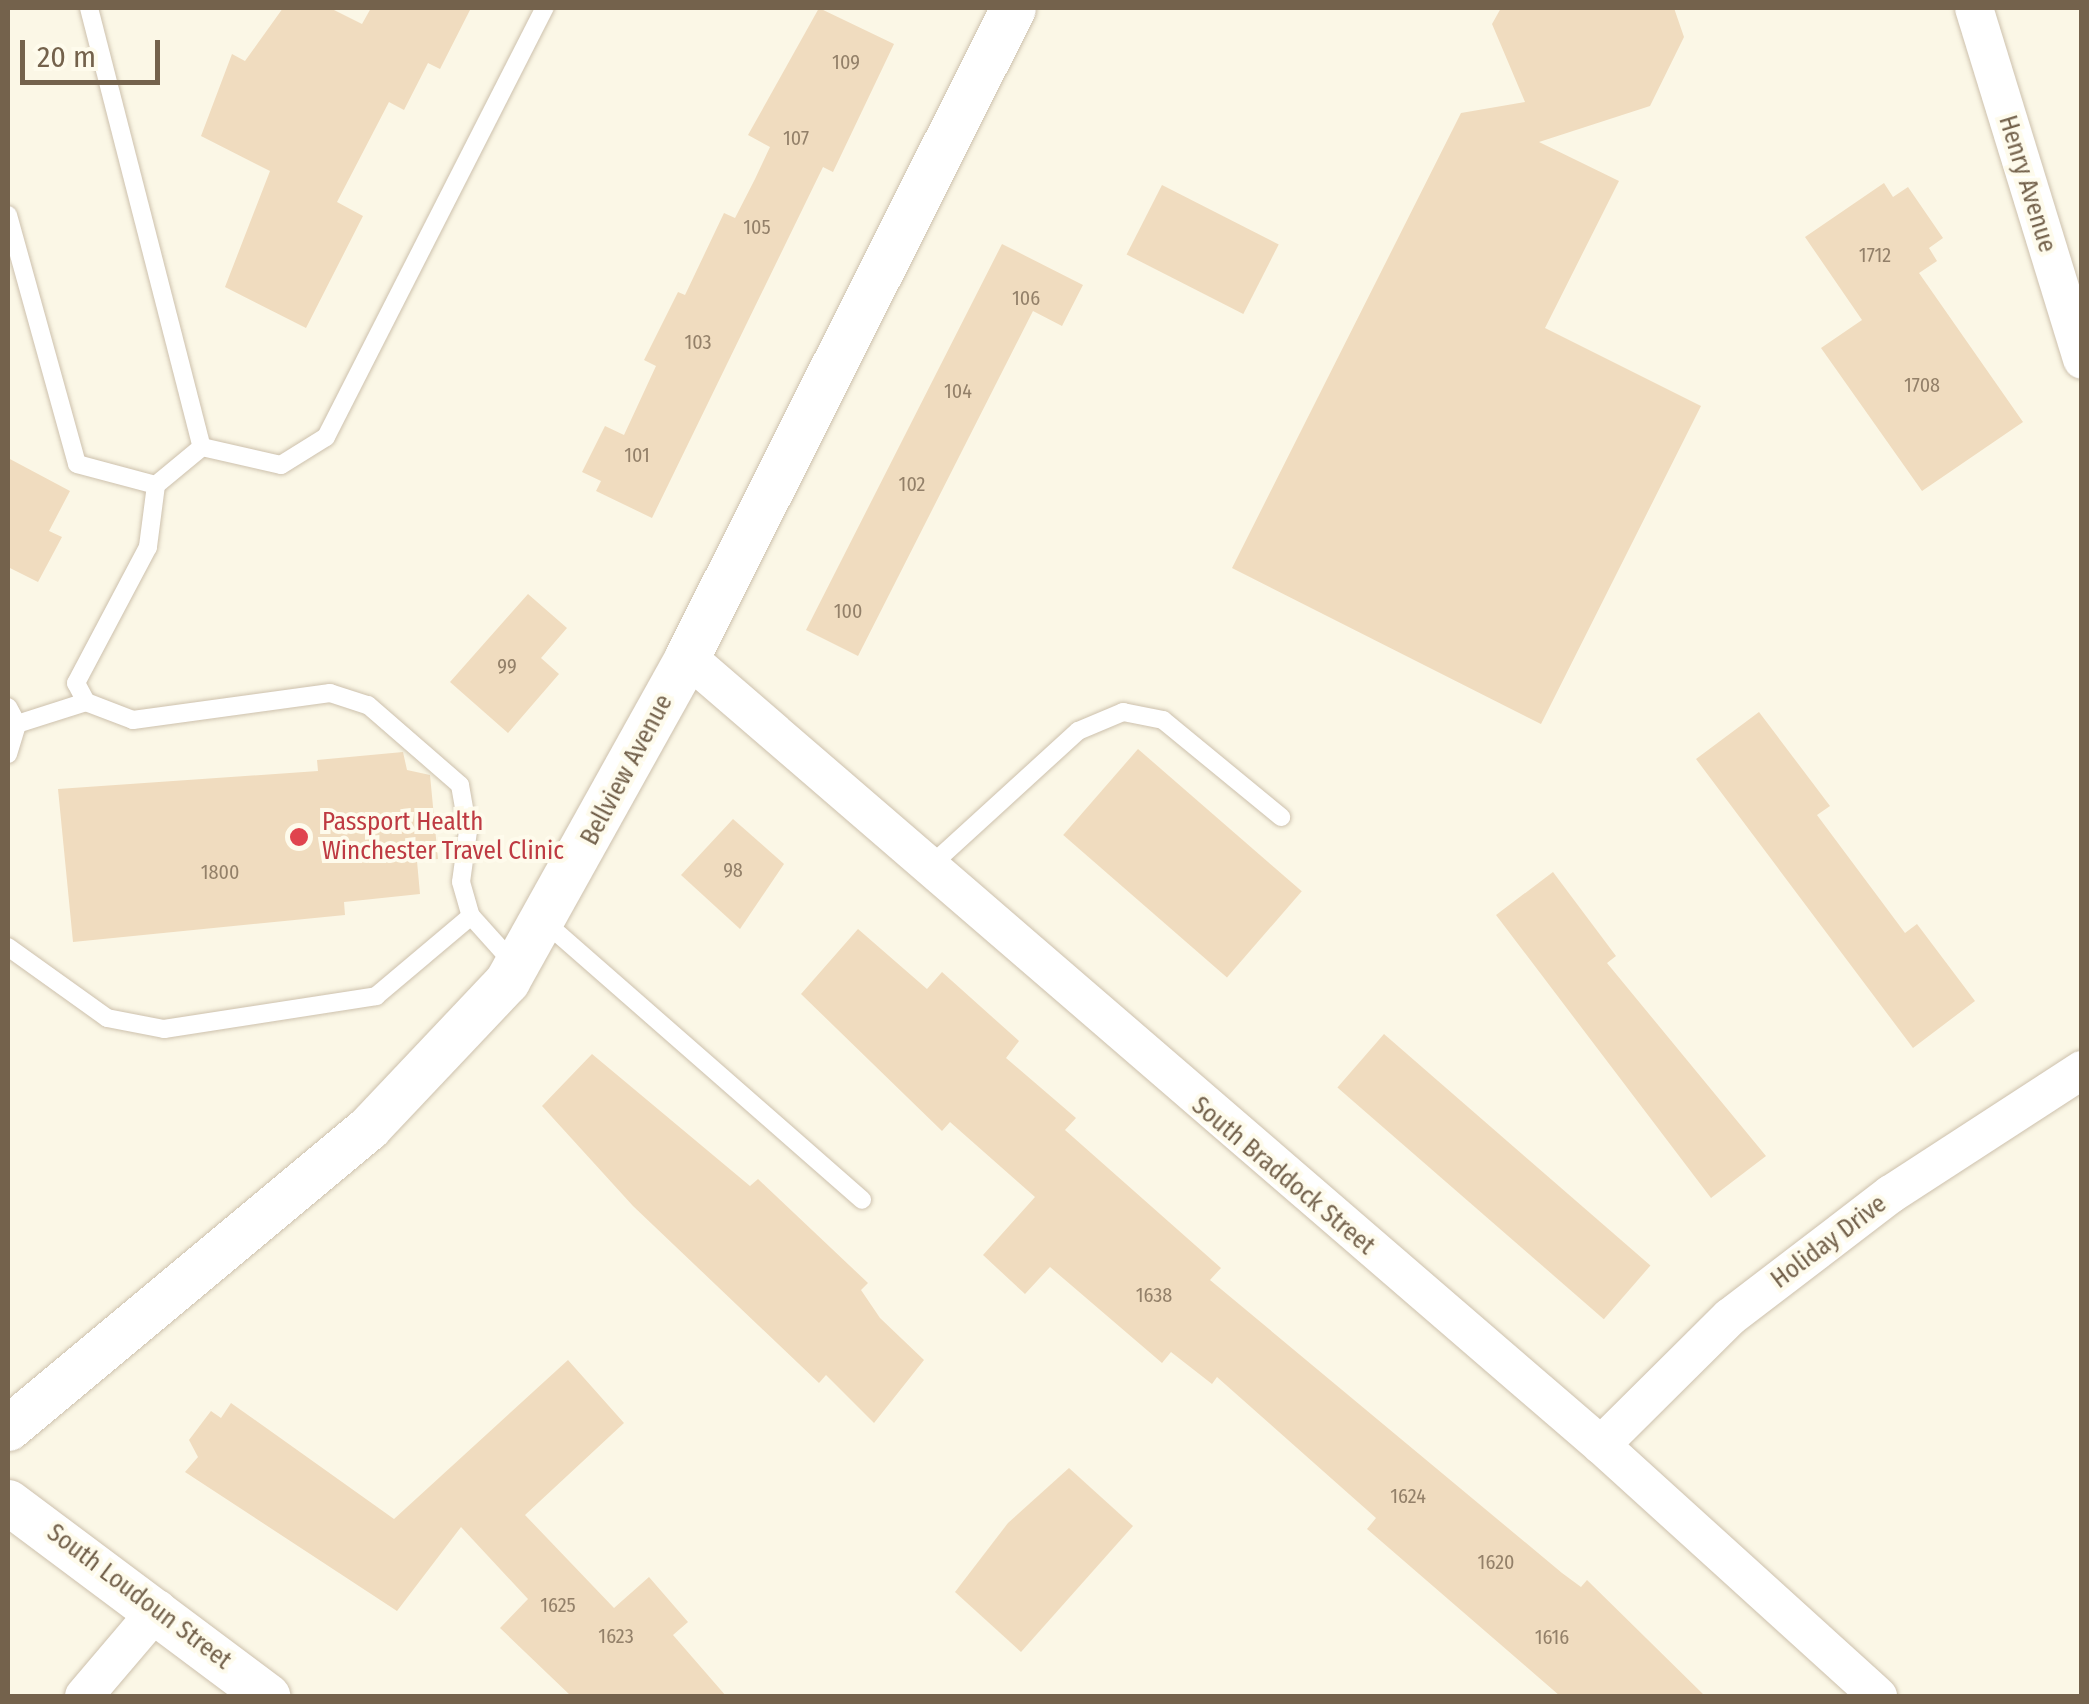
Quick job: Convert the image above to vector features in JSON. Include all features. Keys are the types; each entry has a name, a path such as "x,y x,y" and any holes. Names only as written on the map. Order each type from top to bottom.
{"street":[{"name":"Bellview Avenue","path":"8,1428 369,1127 462,1037 517,966 546,922 686,657 1013,8"},
{"name":"Henry Avenue","path":"1974,8 2082,360"},
{"name":"South Braddock Street","path":"686,657 1601,1445 1878,1696"},
{"name":"Holiday Drive","path":"1601,1445 1730,1317 1891,1194 2082,1070"},
{"name":"South Loudoun Street","path":"8,1502 158,1609 267,1696"},
{"path":"84,1696 158,1609"}],"lane":[{"path":"89,8 202,447"},
{"path":"202,447 280,464 326,437 546,8"},
{"path":"8,215 77,464 156,484"},
{"path":"86,702 76,683 148,548 156,484 202,447"},
{"path":"18,724 86,702 133,720 330,694 368,705 460,785 468,831 461,882 471,916 517,966"},
{"path":"8,708 18,724"},
{"path":"928,868 1078,730 1122,712 1163,720 1281,817"},
{"path":"8,754 18,724"},
{"path":"8,947 107,1018 164,1029 376,996 471,916"},
{"path":"546,922 862,1200"}],"building":[{"path":"283,8 330,8 362,24 371,8 471,8 440,69 428,63 404,110 389,102 337,202 363,216 306,328 225,287 270,171 201,136 232,54 245,61"},
{"path":"819,8 894,44 833,172 823,167 652,518 596,491 601,481 582,472 605,426 624,435 656,366 644,360 678,292 685,295 724,213 735,218 755,179 770,147 748,135"},
{"path":"1501,8 1674,8 1684,37 1650,106 1539,142 1619,181 1545,328 1701,406 1541,724 1232,568 1461,113 1525,102 1492,24"},
{"path":"1884,183 1893,197 1908,187 1943,238 1929,248 1937,261 1919,273 2023,422 1922,491 1821,348 1862,320 1805,237"},
{"path":"1162,185 1279,244 1243,314 1127,254"},
{"path":"1002,244 1083,285 1062,326 1033,311 858,656 806,630"},
{"path":"8,458 70,491 49,531 62,537 38,582 8,567"},
{"path":"528,594 567,628 541,658 559,674 508,733 450,682"},
{"path":"1759,712 1830,806 1817,815 1905,933 1917,924 1975,1001 1913,1048 1696,759"},
{"path":"1138,749 1302,891 1227,977 1063,835"},
{"path":"403,752 407,770 430,775 438,859 417,861 420,894 344,902 345,915 73,942 58,789 318,771 317,760"},
{"path":"733,819 784,864 740,929 681,875"},
{"path":"1553,872 1616,956 1607,963 1766,1156 1711,1198 1496,915"},
{"path":"858,929 927,989 942,972 1019,1041 1006,1058 1076,1118 1065,1130 1221,1268 1210,1280 1562,1573 1581,1587 1587,1580 1705,1696 1560,1696 1367,1529 1376,1518 1217,1377 1212,1384 1171,1352 1162,1363 1050,1267 1025,1294 983,1255 1035,1197 950,1122 942,1131 801,994"},
{"path":"1384,1034 1650,1266 1604,1319 1337,1088"},
{"path":"592,1054 750,1186 758,1179 868,1283 861,1290 880,1318 924,1360 874,1423 826,1375 819,1383 633,1206 542,1106"},
{"path":"568,1360 624,1423 525,1515 614,1608 649,1577 688,1622 673,1635 726,1696 571,1696 500,1628 528,1599 461,1527 397,1611 185,1472 198,1457 189,1440 211,1411 221,1418 231,1403 394,1519"},
{"path":"1069,1468 1133,1526 1021,1652 955,1592 1008,1523"}],"place":[{"name":"Passport Health Winchester Travel Clinic","path":"299,837"}]}
